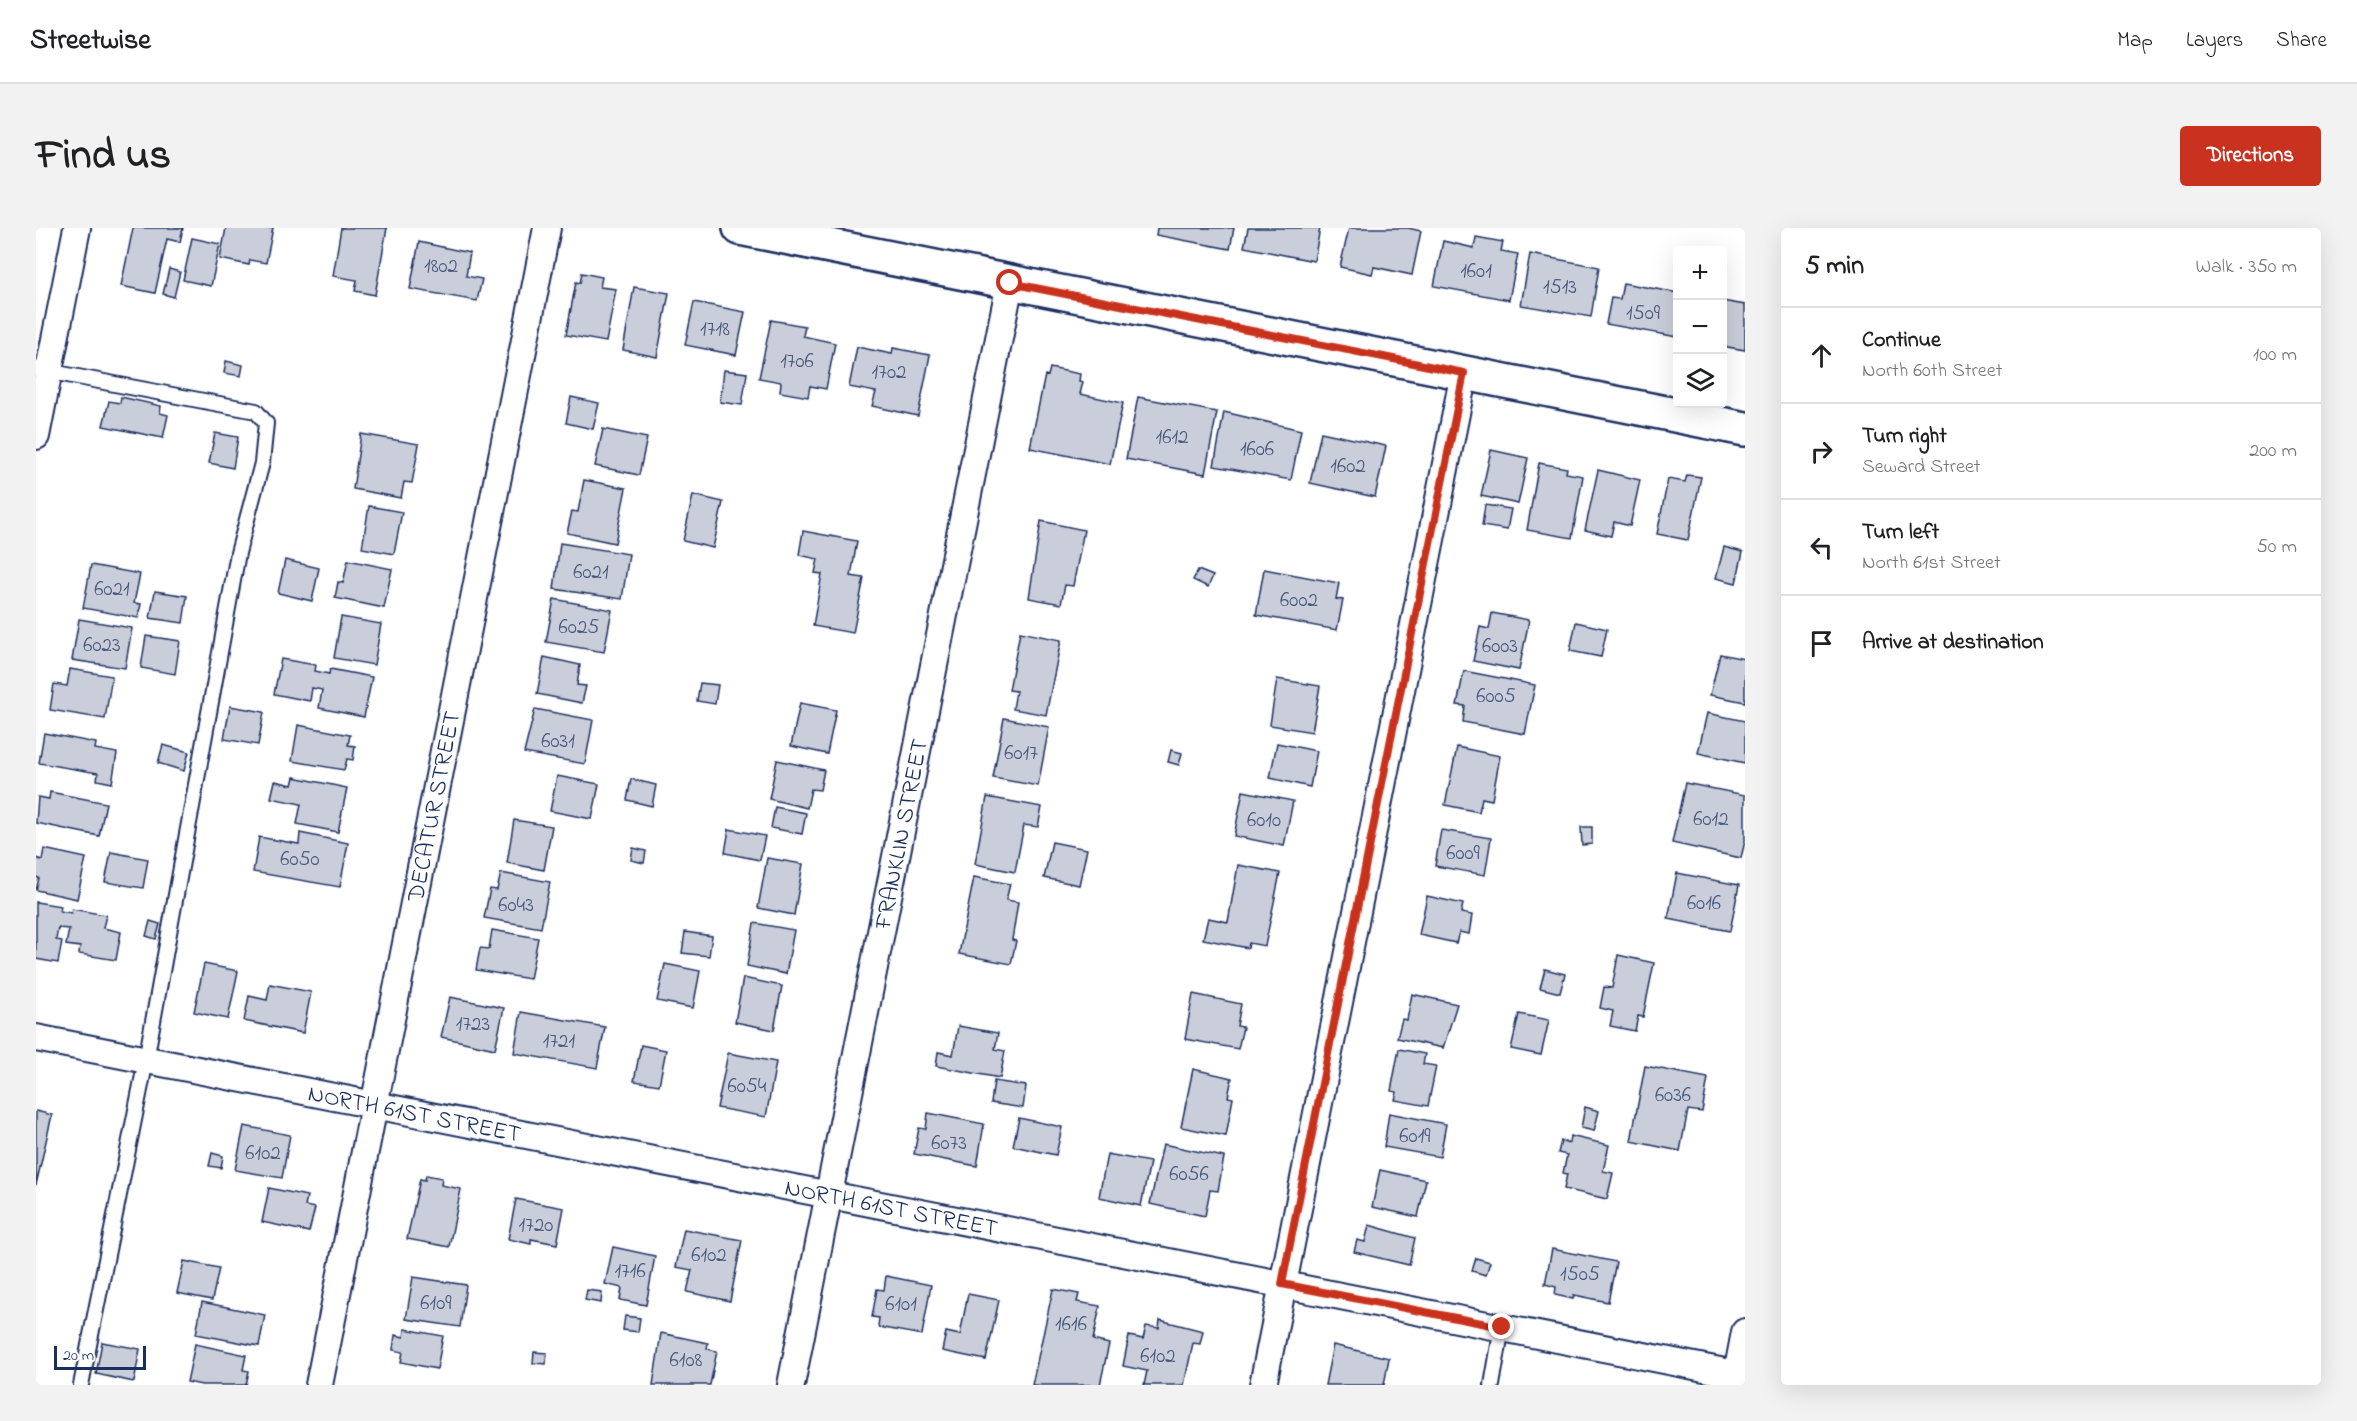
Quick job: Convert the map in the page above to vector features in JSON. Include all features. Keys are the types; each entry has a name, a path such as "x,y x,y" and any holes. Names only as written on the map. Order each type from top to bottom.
{"street":[{"path":"36,436 42,371 77,228"},
{"name":"DECATUR STREET","path":"319,1385 547,228"},
{"path":"740,228 1745,429"},
{"name":"FRANKLIN STREET","path":"791,1385 1010,283"},
{"path":"1263,1385 1464,373"},
{"name":"NORTH 61ST STREET","path":"36,1038 374,1107 1502,1327 1739,1378"},
{"path":"1739,1378 1745,1332"}],"lane":[{"path":"42,371 256,411 266,423 262,463 237,553 146,1060 81,1385"},
{"path":"1492,1385 1502,1327"}],"building":[{"path":"133,228 183,228 180,242 167,239 155,293 121,286"},
{"path":"226,228 273,228 266,263 250,260 249,265 220,259"},
{"path":"341,228 387,228 375,295 355,291 357,280 333,276"},
{"path":"1157,228 1234,228 1230,249 1156,235"},
{"path":"1248,228 1320,228 1314,261 1244,247"},
{"path":"1349,228 1408,228 1421,231 1412,275 1374,267 1372,274 1340,267"},
{"path":"1476,237 1503,242 1501,251 1518,254 1509,300 1434,286 1443,241 1474,248"},
{"path":"192,238 220,244 211,286 183,280"},
{"path":"419,242 470,253 466,276 482,279 477,301 410,289"},
{"path":"1530,254 1599,267 1591,317 1521,305"},
{"path":"169,269 180,272 174,297 163,294"},
{"path":"582,273 602,277 600,287 616,289 606,342 566,335 576,282 580,283"},
{"path":"1623,283 1673,292 1673,336 1606,324 1611,298 1620,299"},
{"path":"634,287 669,293 657,357 623,350"},
{"path":"694,302 745,312 736,355 685,345"},
{"path":"1727,302 1745,305 1745,350 1727,347"},
{"path":"771,320 805,326 803,336 835,343 826,389 810,386 808,397 780,392 781,382 759,378"},
{"path":"857,347 892,354 893,348 930,355 918,416 872,406 876,392 849,387"},
{"path":"226,361 243,365 241,376 224,373"},
{"path":"1050,368 1080,374 1079,381 1083,382 1080,394 1123,403 1110,464 1030,448 1045,375 1048,376"},
{"path":"724,370 747,373 742,405 720,402"},
{"path":"121,397 161,406 160,413 168,415 163,438 103,426 109,401 120,403"},
{"path":"571,397 599,403 593,429 566,423"},
{"path":"1138,397 1217,412 1205,474 1126,459"},
{"path":"1224,412 1301,430 1291,480 1214,466"},
{"path":"603,429 647,438 639,475 595,466"},
{"path":"1321,432 1386,446 1375,497 1310,483"},
{"path":"215,433 238,437 233,468 209,463"},
{"path":"361,434 419,444 412,483 404,482 401,498 353,489"},
{"path":"1491,450 1528,458 1518,504 1481,496"},
{"path":"1539,463 1567,468 1566,473 1583,476 1572,538 1527,530"},
{"path":"1598,470 1640,480 1630,526 1614,522 1611,536 1585,530"},
{"path":"1687,475 1701,477 1688,540 1657,534 1668,479 1685,482"},
{"path":"584,480 626,488 615,543 567,533 572,511 578,512"},
{"path":"693,495 723,502 713,548 683,541"},
{"path":"1485,505 1511,509 1507,530 1482,526"},
{"path":"369,506 402,512 394,554 362,548"},
{"path":"1041,521 1084,530 1073,586 1065,585 1061,604 1029,598"},
{"path":"803,531 857,541 851,576 864,578 853,633 813,626 822,574 815,573 818,559 799,555"},
{"path":"560,543 629,554 622,599 554,589"},
{"path":"1724,547 1743,552 1736,583 1716,578"},
{"path":"285,560 319,568 312,601 278,593"},
{"path":"348,560 392,569 384,608 335,598 338,582 343,583"},
{"path":"91,565 140,574 134,603 141,604 138,618 83,608"},
{"path":"1264,569 1339,583 1336,599 1343,600 1337,630 1256,615"},
{"path":"1198,570 1213,576 1208,587 1193,580"},
{"path":"155,591 187,596 183,623 150,618"},
{"path":"554,599 612,610 604,652 546,642"},
{"path":"1492,613 1529,620 1519,670 1473,661 1480,627 1489,629"},
{"path":"341,617 381,624 374,665 334,658"},
{"path":"79,619 132,628 125,668 72,660"},
{"path":"1576,622 1607,629 1601,657 1570,651"},
{"path":"1020,632 1061,640 1046,715 1013,709 1016,691 1009,690"},
{"path":"146,636 180,641 175,674 141,668"},
{"path":"1720,654 1745,659 1745,702 1710,695"},
{"path":"544,657 580,665 577,685 586,686 582,703 537,694"},
{"path":"281,659 316,665 315,671 329,674 330,669 372,677 364,717 319,708 322,690 312,688 310,701 274,694"},
{"path":"70,669 112,676 105,719 50,710 54,684 67,686"},
{"path":"1464,671 1535,685 1525,734 1463,722 1465,706 1457,705"},
{"path":"1277,679 1320,686 1312,732 1270,725"},
{"path":"700,683 718,685 715,704 697,701"},
{"path":"800,703 836,710 827,754 791,746"},
{"path":"230,706 264,712 258,745 224,739"},
{"path":"535,709 593,720 585,764 524,753"},
{"path":"1707,713 1745,721 1745,763 1698,753"},
{"path":"1004,718 1049,727 1038,786 993,778"},
{"path":"298,725 350,735 348,745 355,746 353,760 347,759 344,770 292,761"},
{"path":"44,733 96,743 95,749 117,753 112,783 97,780 98,773 39,763"},
{"path":"1277,743 1317,751 1310,787 1270,778"},
{"path":"163,745 189,752 184,771 158,763"},
{"path":"1457,747 1500,756 1492,800 1482,798 1479,812 1445,805"},
{"path":"1171,750 1182,753 1179,765 1168,762"},
{"path":"777,760 824,770 820,790 811,789 807,808 769,799"},
{"path":"557,776 599,784 592,819 550,811"},
{"path":"294,777 347,788 338,832 297,824 301,804 271,798 275,781 292,785"},
{"path":"631,779 656,785 652,806 627,800"},
{"path":"1685,783 1745,795 1745,841 1741,858 1672,843"},
{"path":"1243,791 1293,801 1284,846 1234,836"},
{"path":"50,792 106,803 99,836 36,823 38,797 49,799"},
{"path":"987,797 1042,807 1038,827 1024,825 1015,872 975,864"},
{"path":"775,807 806,813 802,834 771,828"},
{"path":"514,820 552,826 544,870 507,863"},
{"path":"1581,827 1592,827 1592,844 1582,845"},
{"path":"729,829 765,836 760,860 725,853"},
{"path":"1441,830 1491,838 1485,875 1435,866"},
{"path":"300,833 348,843 340,887 253,872 259,837 299,844"},
{"path":"1052,842 1087,849 1079,885 1044,878"},
{"path":"633,848 646,851 644,863 631,860"},
{"path":"44,849 86,858 77,899 36,890 39,878 36,877 36,858 42,860"},
{"path":"111,852 148,859 143,888 105,882"},
{"path":"767,858 803,864 794,915 758,908"},
{"path":"1238,865 1280,873 1265,946 1249,943 1248,948 1203,939 1208,918 1228,922"},
{"path":"501,873 550,882 541,928 484,918 490,889 497,890"},
{"path":"1677,873 1739,885 1730,931 1668,919"},
{"path":"974,877 1010,884 1006,900 1018,902 1012,940 1016,941 1011,964 959,954"},
{"path":"1427,896 1463,904 1461,913 1472,915 1469,934 1459,932 1456,943 1419,935"},
{"path":"36,902 61,906 60,911 71,913 72,909 106,915 103,928 121,932 116,960 79,954 80,947 66,945 69,929 58,928 56,940 62,941 58,963 36,959"},
{"path":"150,921 160,924 156,939 146,936"},
{"path":"754,923 794,930 786,974 747,966"},
{"path":"492,930 538,938 530,979 476,970 480,948 489,949"},
{"path":"685,932 712,936 709,956 682,953"},
{"path":"1618,955 1654,963 1643,1017 1638,1016 1635,1031 1610,1026 1613,1011 1600,1008 1604,987 1612,988"},
{"path":"204,964 238,971 228,1019 194,1012"},
{"path":"665,964 700,971 693,1008 657,1001"},
{"path":"1545,969 1565,974 1560,993 1540,988"},
{"path":"743,978 782,986 774,1030 735,1022"},
{"path":"270,984 311,992 303,1033 244,1021 249,996 267,1000"},
{"path":"1193,994 1241,1004 1237,1026 1243,1027 1238,1049 1185,1039"},
{"path":"1412,994 1457,1004 1443,1048 1397,1038 1402,1019 1407,1020"},
{"path":"450,997 504,1008 495,1049 441,1037"},
{"path":"521,1012 605,1027 597,1068 514,1053"},
{"path":"1519,1014 1549,1020 1541,1055 1511,1049"},
{"path":"958,1026 998,1033 995,1049 1005,1051 1000,1078 936,1066 938,1052 953,1055"},
{"path":"641,1045 666,1050 659,1085 634,1081"},
{"path":"1399,1049 1425,1054 1423,1064 1436,1066 1428,1106 1395,1100 1397,1092 1391,1091"},
{"path":"728,1053 776,1062 766,1117 717,1108"},
{"path":"1645,1066 1708,1078 1702,1112 1688,1110 1680,1151 1631,1141"},
{"path":"1193,1069 1232,1078 1228,1097 1233,1098 1226,1136 1181,1127"},
{"path":"994,1081 1026,1086 1023,1108 991,1103"},
{"path":"1585,1107 1599,1111 1594,1131 1581,1128"},
{"path":"36,1111 52,1115 36,1185"},
{"path":"928,1113 984,1124 977,1166 914,1154 919,1128 926,1129"},
{"path":"1389,1113 1446,1124 1440,1157 1384,1147"},
{"path":"1019,1118 1062,1127 1056,1155 1013,1146"},
{"path":"244,1126 290,1135 282,1178 235,1170"},
{"path":"1570,1136 1609,1145 1603,1171 1613,1173 1607,1199 1564,1189 1567,1174 1563,1173 1567,1155 1558,1153 1561,1141 1569,1143"},
{"path":"1163,1144 1224,1157 1218,1191 1210,1190 1205,1216 1150,1204"},
{"path":"212,1153 223,1156 221,1168 209,1166"},
{"path":"1107,1154 1150,1162 1141,1206 1099,1197"},
{"path":"1380,1170 1426,1180 1418,1217 1372,1207"},
{"path":"426,1175 442,1178 441,1185 461,1189 449,1247 407,1239 420,1179 425,1180"},
{"path":"269,1188 307,1196 305,1206 315,1208 309,1232 262,1222"},
{"path":"516,1199 564,1208 557,1244 531,1239 531,1244 508,1239"},
{"path":"1369,1225 1415,1238 1409,1265 1354,1252 1357,1240 1365,1242"},
{"path":"684,1229 742,1240 730,1301 687,1292 692,1270 676,1267"},
{"path":"613,1247 655,1256 646,1305 620,1300 622,1288 605,1284"},
{"path":"1552,1249 1616,1262 1608,1302 1574,1295 1573,1299 1555,1295 1556,1287 1545,1284"},
{"path":"1476,1258 1490,1262 1486,1275 1472,1271"},
{"path":"184,1261 219,1268 212,1300 177,1293"},
{"path":"886,1276 931,1285 922,1335 878,1327 879,1318 872,1317 877,1289 884,1290"},
{"path":"413,1277 466,1285 460,1327 406,1319"},
{"path":"1053,1289 1079,1294 1077,1302 1100,1306 1093,1340 1109,1344 1100,1385 1032,1385"},
{"path":"587,1290 602,1292 601,1303 585,1300"},
{"path":"968,1294 999,1300 986,1360 942,1351 946,1332 960,1335"},
{"path":"202,1302 265,1315 259,1346 196,1334"},
{"path":"625,1316 640,1318 638,1332 623,1330"},
{"path":"1160,1320 1203,1331 1200,1344 1193,1343 1184,1385 1144,1385 1147,1371 1123,1366 1129,1336 1143,1339 1146,1326 1159,1328"},
{"path":"405,1329 443,1336 437,1369 401,1362 403,1352 393,1350 395,1335 404,1337"},
{"path":"661,1333 708,1343 707,1349 717,1351 710,1385 653,1385"},
{"path":"102,1342 140,1349 134,1382 96,1374"},
{"path":"195,1344 246,1355 243,1370 249,1371 246,1385 202,1385 187,1382"},
{"path":"1333,1345 1389,1358 1384,1385 1325,1385"},
{"path":"534,1352 547,1353 546,1364 533,1363"}],"route":[{"path":"1010,283 1464,373 1282,1284 1502,1327"}]}
